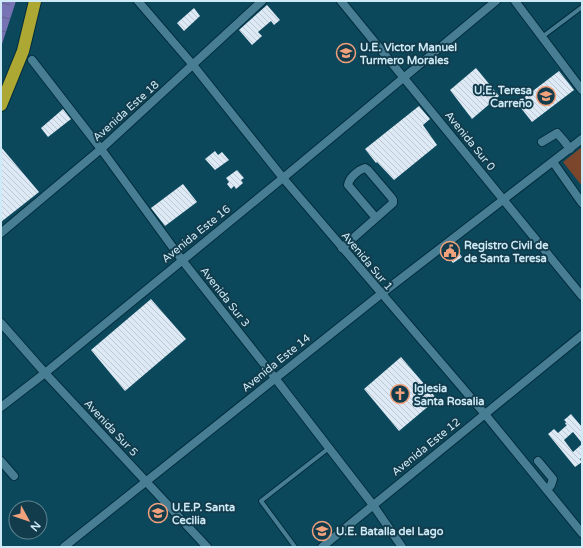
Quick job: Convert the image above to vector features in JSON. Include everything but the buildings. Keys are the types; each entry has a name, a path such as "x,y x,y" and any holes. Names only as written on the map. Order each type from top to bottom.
{"highway":[{"path":"1,105 23,50 34,1"}],"street":[{"name":"Avenida Este 18","path":"1,233 101,149 262,1"},
{"name":"Avenida Sur 0","path":"341,1 582,296"},
{"name":"Avenida Este 16","path":"1,407 45,373 283,178 496,1"},
{"path":"515,1 582,90"},
{"name":"Avenida Sur 1","path":"143,3 283,178 484,414 582,533"},
{"name":"Avenida Sur 3","path":"32,60 101,149 182,260 373,505 402,547"},
{"path":"542,142 557,133 570,149"},
{"name":"Avenida Este 14","path":"64,547 381,294 582,139"},
{"path":"553,162 582,202"},
{"path":"342,248 376,218 393,203 391,196 368,170 365,168 361,169 348,181 348,185 376,218"},
{"name":"Avenida Sur 5","path":"1,323 45,373 207,547"},
{"name":"Avenida Este 12","path":"322,547 582,335"},
{"path":"1,461 14,476"},
{"path":"538,461 553,479 547,490"}],"lane":[{"path":"542,37 582,7"},
{"path":"295,547 261,501 329,448"}],"shaded area":[{"path":"582,147 582,186 563,162"}],"water":[{"path":"1,1 16,1 1,47"}],"place":[{"name":"U.E. Victor Manuel Turmero Morales","path":"346,53"},
{"name":"U.E. Teresa Carreño","path":"546,96"},
{"name":"Registro Civil de de Santa Teresa","path":"450,251"},
{"name":"Iglesia Santa Rosalia","path":"400,394"},
{"name":"U.E.P. Santa Cecilia","path":"158,513"},
{"name":"U.E. Batalla del Lago","path":"322,531"}]}
